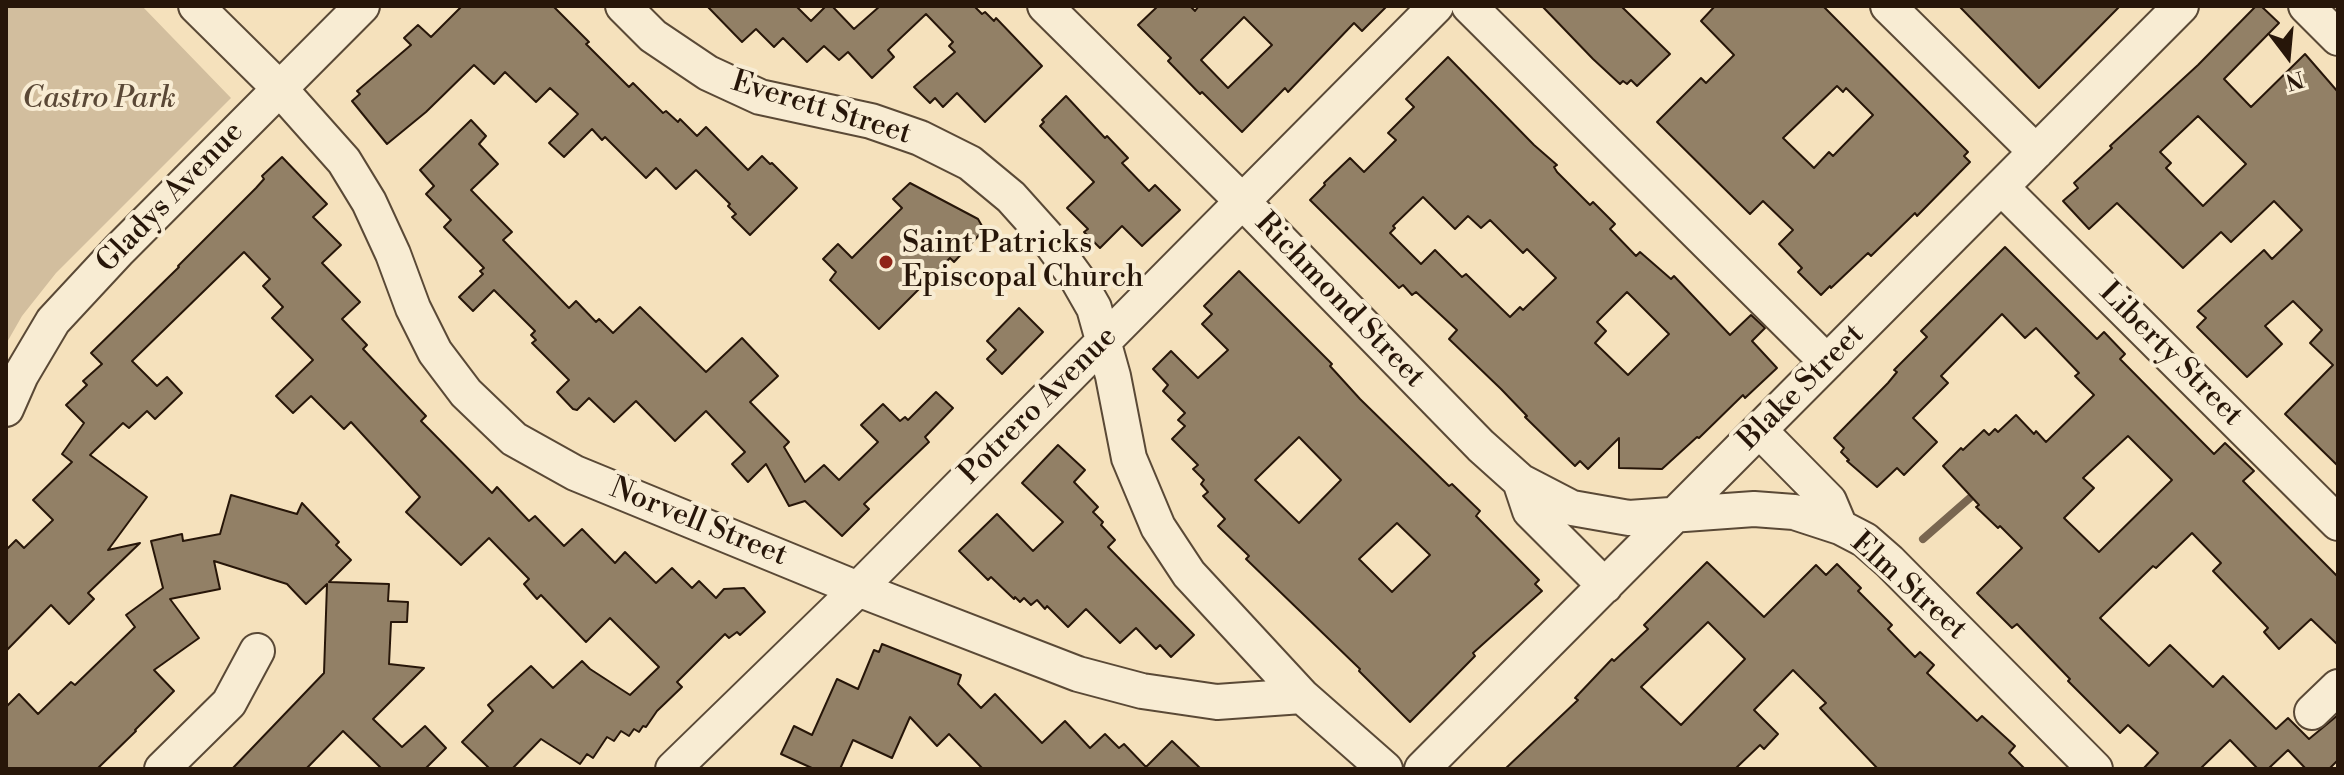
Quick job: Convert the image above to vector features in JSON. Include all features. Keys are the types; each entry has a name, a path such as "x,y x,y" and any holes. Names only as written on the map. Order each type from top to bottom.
{"street":[{"name":"Norvell Street","path":"196,6 279,88 344,161 369,202 413,308 435,352 466,393 514,439 575,473 858,589 1078,674 1142,691 1217,702 1302,696"},
{"name":"Gladys Avenue","path":"6,409 21,375 53,321 119,250 362,6"},
{"name":"Everett Street","path":"623,6 653,36 697,65 760,97 871,121 920,138 970,163 1011,197 1046,236 1094,308 1113,376 1129,458 1158,527 1189,574 1302,696"},
{"name":"Richmond Street","path":"1045,6 1242,201 1481,446 1520,481 1572,508 1629,518 1674,515"},
{"name":"Potrero Avenue","path":"673,769 858,589 1436,6"},
{"path":"1469,6 1827,362"},
{"path":"1888,6 2036,152"},
{"name":"Blake Street","path":"1422,769 2181,6"},
{"path":"2306,6 2338,38"},
{"name":"Liberty Street","path":"2001,187 2338,523"},
{"path":"1760,431 1829,501 1840,527"},
{"path":"1520,481 1530,511 1605,586"},
{"name":"Elm Street","path":"1674,515 1744,509 1794,512 1840,527 1865,540 2095,769"},
{"path":"162,769 229,703 257,651"},
{"path":"2312,712 2338,687"},
{"path":"1302,696 1385,769"}],"green space":[{"name":"Castro Park","path":"6,6 142,6 231,98 56,273 22,316 6,344"}],"building":[{"path":"462,6 553,6 629,87 633,83 663,113 666,111 678,122 680,119 697,136 706,127 748,170 762,156 797,188 750,235 732,217 736,214 728,206 730,204 696,170 676,189 656,168 646,178 605,137 602,140 592,129 564,157 549,143 578,114 550,88 536,102 505,72 494,84 474,65 426,112 387,144 352,101 360,94 357,91 411,45 404,38 418,25 431,37"},
{"path":"707,6 796,6 811,21 826,6 832,6 854,29 880,6 974,6 994,21 996,18 1042,66 985,122 957,93 943,107 935,98 930,103 914,87 955,52 949,46 953,42 926,14 888,50 894,57 872,78 848,52 839,60 824,46 807,62 783,38 774,47 756,29 742,42"},
{"path":"1158,6 1190,6 1195,11 1199,6 1387,6 1362,31 1354,23 1288,92 1285,88 1242,132 1202,92 1200,94 1168,61 1171,58 1138,25","holes":["1244,17 1272,45 1228,88 1201,60"]},
{"path":"1542,6 1621,6 1670,54 1637,86 1631,80 1620,84"},
{"path":"1715,6 1823,6 1968,152 1964,156 1970,162 1917,216 1915,213 1871,256 1868,253 1821,295 1798,272 1802,268 1779,244 1793,230 1763,201 1750,214 1657,122 1701,78 1706,83 1734,55 1701,21","holes":["1837,86 1843,92 1846,88 1873,115 1833,156 1829,152 1814,168 1783,138"]},
{"path":"1959,6 2120,6 2039,88"},
{"path":"2256,6 2261,6 2279,23 2224,79 2251,107 2305,54 2338,92 2338,466 2285,414 2333,365 2310,343 2322,330 2293,301 2265,326 2282,344 2247,377 2197,327 2206,318 2198,311 2264,250 2272,259 2302,230 2274,201 2231,242 2221,232 2183,268 2117,203 2089,229 2063,201 2078,188 2074,183 2112,148 2110,146 2198,65","holes":["2198,116 2246,164 2203,206 2166,168 2171,163 2160,152"]},
{"path":"1448,57 1557,165 1554,167 1557,172 1590,205 1593,202 1615,224 1610,229 1636,256 1640,252 1671,279 1674,276 1730,335 1751,315 1765,328 1752,341 1777,368 1662,469 1619,468 1619,438 1588,469 1580,461 1575,466 1449,339 1457,330 1416,292 1412,295 1403,285 1399,288 1310,200 1350,158 1364,172 1396,140 1388,133 1414,107 1406,99","holes":["1423,197 1455,229 1468,216 1481,228 1490,220 1523,253 1527,249 1556,278 1523,310 1520,307 1510,317 1466,274 1462,277 1435,250 1421,264 1390,233 1395,228 1393,226","1627,292 1669,334 1628,375 1595,343 1606,331 1597,322"]},
{"path":"1066,96 1128,158 1122,163 1149,191 1155,185 1180,210 1142,246 1122,226 1100,248 1084,232 1088,229 1067,208 1094,182 1040,126 1044,122 1042,120"},
{"path":"471,120 486,136 479,144 498,164 471,190 512,232 503,240 569,308 576,301 596,322 599,319 613,333 640,307 706,372 742,338 778,376 750,402 789,442 784,447 805,482 824,465 839,480 878,442 861,425 883,404 900,421 905,417 908,420 936,392 953,408 925,437 929,442 864,504 869,509 842,536 805,501 789,506 766,464 748,482 732,464 745,452 706,411 675,441 636,401 614,422 589,398 577,410 573,409 557,392 569,380 532,343 536,340 531,335 535,331 494,290 473,311 459,297 483,274 480,271 484,268 444,227 451,220 426,194 434,186 420,170"},
{"path":"282,157 327,204 313,217 341,245 322,263 360,302 342,319 367,345 363,349 426,416 421,421 492,493 497,487 529,521 535,516 564,546 582,529 615,563 625,552 656,583 672,568 692,588 699,581 716,598 724,589 744,588 765,612 740,635 737,632 729,638 725,634 677,682 682,687 639,732 634,729 629,736 621,731 614,741 607,737 593,758 587,754 580,764 541,739 512,769 490,769 462,742 493,711 488,705 531,666 553,688 582,661 630,695 659,667 610,618 586,642 541,595 537,599 524,584 529,579 489,538 461,565 406,512 420,497 351,422 344,429 311,396 293,413 276,396 313,360 272,318 283,307 263,286 270,279 244,252 132,361 157,386 167,377 182,393 155,419 147,411 129,428 123,423 90,455 147,497 108,550 140,543 88,593 94,599 69,624 51,605 6,651 6,550 16,540 24,548 53,520 33,500 72,462 62,454 84,423 66,405 87,385 83,381 102,364 91,353 256,188 264,179 262,176"},
{"path":"910,183 978,219 982,226 981,233 954,262 950,258 879,329 830,280 836,272 823,259 838,244 852,258 902,208 893,199"},
{"path":"2005,247 2097,339 2104,332 2125,354 2120,359 2214,454 2225,443 2254,471 2243,481 2338,577 2338,645 2311,619 2279,649 2264,632 2268,628 2213,571 2221,563 2192,533 2100,618 2149,666 2170,645 2213,687 2223,676 2276,729 2288,718 2309,739 2338,715 2338,760 2329,769 2306,769 2288,750 2268,769 2258,769 2230,740 2200,769 2143,769 2158,753 2128,725 2120,733 2017,624 2012,628 1977,593 2022,548 1976,507 1979,505 1943,466 1984,430 1989,435 1995,429 1998,432 2016,415 2046,442 2094,395 2075,376 2079,373 2036,328 2025,338 2002,314 1941,376 1948,383 1913,418 1937,442 1904,475 1897,468 1877,487 1847,461 1841,452 1844,448 1834,438 1888,383 1897,372 1894,370 1927,337 1921,331","holes":["2128,436 2172,480 2099,552 2064,518 2094,488 2083,478"]},
{"path":"1239,271 1332,364 1330,366 1360,399 1449,486 1452,484 1480,511 1476,516 1539,580 1535,584 1542,591 1473,653 1475,656 1410,722 1246,559 1249,556 1218,526 1225,519 1203,496 1208,492 1201,484 1204,480 1193,469 1198,465 1172,439 1185,426 1178,420 1185,413 1163,391 1168,385 1153,369 1171,351 1198,378 1228,350 1202,324 1212,314 1204,306","holes":["1299,437 1341,480 1299,523 1255,480","1397,523 1430,555 1392,592 1359,559"]},
{"path":"1019,308 1043,332 1002,374 987,359 996,350 987,341"},
{"path":"1058,445 1085,470 1074,482 1098,507 1093,512 1115,540 1108,547 1194,635 1171,657 1160,645 1156,649 1136,628 1120,643 1086,609 1068,627 1037,600 1031,605 1024,598 1020,602 1014,599 991,577 988,580 959,551 997,514 1033,551 1063,522 1022,483"},
{"path":"231,495 297,514 302,503 339,542 336,545 351,560 329,582 389,584 388,601 408,602 407,622 391,622 389,664 424,668 373,719 402,747 425,726 446,748 425,769 380,769 343,731 306,769 232,769 324,673 327,584 306,604 287,584 214,561 220,589 170,599 199,638 154,670 174,691 136,731 97,769 6,769 6,707 19,694 38,714 71,682 75,685 135,627 126,615 163,588 151,541 182,534 183,541 220,534"},
{"path":"1707,562 1764,617 1816,565 1826,575 1837,564 1861,588 1858,591 1892,625 1888,629 1915,657 1920,652 1934,665 1927,673 1977,721 1982,716 2015,746 2009,753 2025,769 1878,769 1820,708 1826,703 1793,670 1754,710 1778,734 1764,749 1760,745 1735,769 1505,769 1578,700 1575,698 1612,659 1614,661 1648,629 1644,625","holes":["1708,622 1745,659 1681,725 1641,687"]},
{"path":"882,644 961,675 958,684 981,708 995,694 1042,743 1065,721 1090,748 1105,734 1119,748 1124,744 1146,767 1172,741 1201,769 983,769 949,734 937,746 910,717 892,758 853,740 840,769 814,769 781,754 794,726 812,735 837,679 858,689 874,650 879,652"}],"waterway":[{"path":"1923,539 1979,490"}],"place":[{"name":"Saint Patricks Episcopal Church","path":"886,262"}]}
